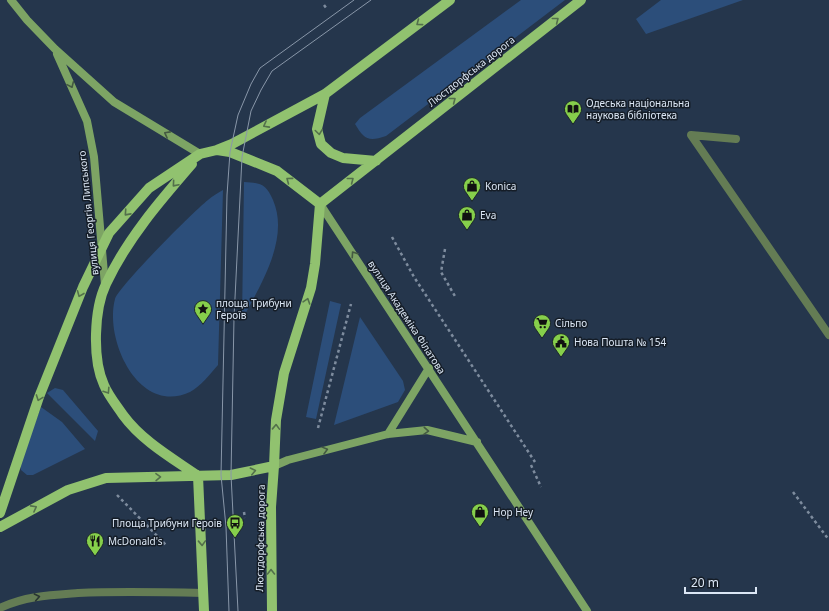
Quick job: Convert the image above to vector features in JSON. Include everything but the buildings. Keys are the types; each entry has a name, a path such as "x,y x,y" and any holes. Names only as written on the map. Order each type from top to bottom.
{"main road":[{"name":"вулиця Георгія Липського","path":"11,0 27,20 55,49 114,102 144,122 200,154"},
{"path":"0,513 39,397 83,287 109,233 149,188 200,154 217,150 325,94 450,0"},
{"name":"Люстдорфська дорога","path":"320,204 581,0"},
{"name":"вулиця Георгія Липського","path":"55,49 87,121 94,157 105,285"},
{"path":"325,94 317,129 321,144 331,154 343,158 376,161"},
{"path":"217,150 242,157 278,171 320,204 311,288 284,372 276,420 274,466"},
{"path":"198,476 153,445 124,416 104,384 97,354 97,317 105,285 131,241 155,207 200,154"},
{"name":"вулиця Академіка Філатова","path":"320,204 587,611"},
{"path":"388,434 428,368"},
{"path":"0,527 68,490 106,478 226,475 274,466 288,460 388,434 427,430 476,442"},
{"name":"Люстдорфська дорога","path":"272,611 271,507 274,466"},
{"path":"198,476 204,611"}],"lane":[{"path":"736,139 691,136 829,334"},
{"path":"0,608 14,601 45,595 124,591 204,593"}],"path":[{"path":"324,5 327,9"},
{"path":"392,237 414,277 535,462"},
{"path":"445,249 441,272 456,298"},
{"path":"318,428 351,304"},
{"path":"531,465 541,487"},
{"path":"793,492 829,540"},
{"path":"116,495 166,545"},
{"path":"244,512 245,518"}],"shaded area":[{"path":"521,0 565,0 386,136 371,139 367,138 361,133 355,124 360,118"},
{"path":"661,0 743,0 646,34 636,19"},
{"path":"244,182 262,185 268,191 273,200 277,215 278,230 271,262 242,320"},
{"path":"223,190 218,365 202,383 190,392 172,397 155,393 141,384 129,370 120,353 115,334 113,316 115,299 119,292 142,265 173,233 200,207"},
{"path":"330,301 341,304 316,419 306,417"},
{"path":"360,317 403,381 405,390 398,402 334,425"},
{"path":"55,388 63,390 98,431 95,441 47,393"},
{"path":"41,407 62,422 85,449 33,475 27,475 21,470 20,463"}],"tram line":[{"path":"229,611 226,527 221,475 227,195 230,152 238,115 251,84 260,68 354,0"},
{"path":"238,611 231,475 234,318 242,157 251,111 272,71 371,0"}],"place":[{"name":"Одеська національна наукова бібліотека","path":"573,124"},
{"name":"Konica","path":"472,201"},
{"name":"Eva","path":"467,230"},
{"name":"площа Трибуни Героїв","path":"203,324"},
{"name":"Сільпо","path":"542,338"},
{"name":"Нова Пошта № 154","path":"561,357"},
{"name":"Hop Hey","path":"480,527"},
{"name":"Площа Трибуни Героїв","path":"235,538"},
{"name":"McDonald's","path":"95,556"}]}
